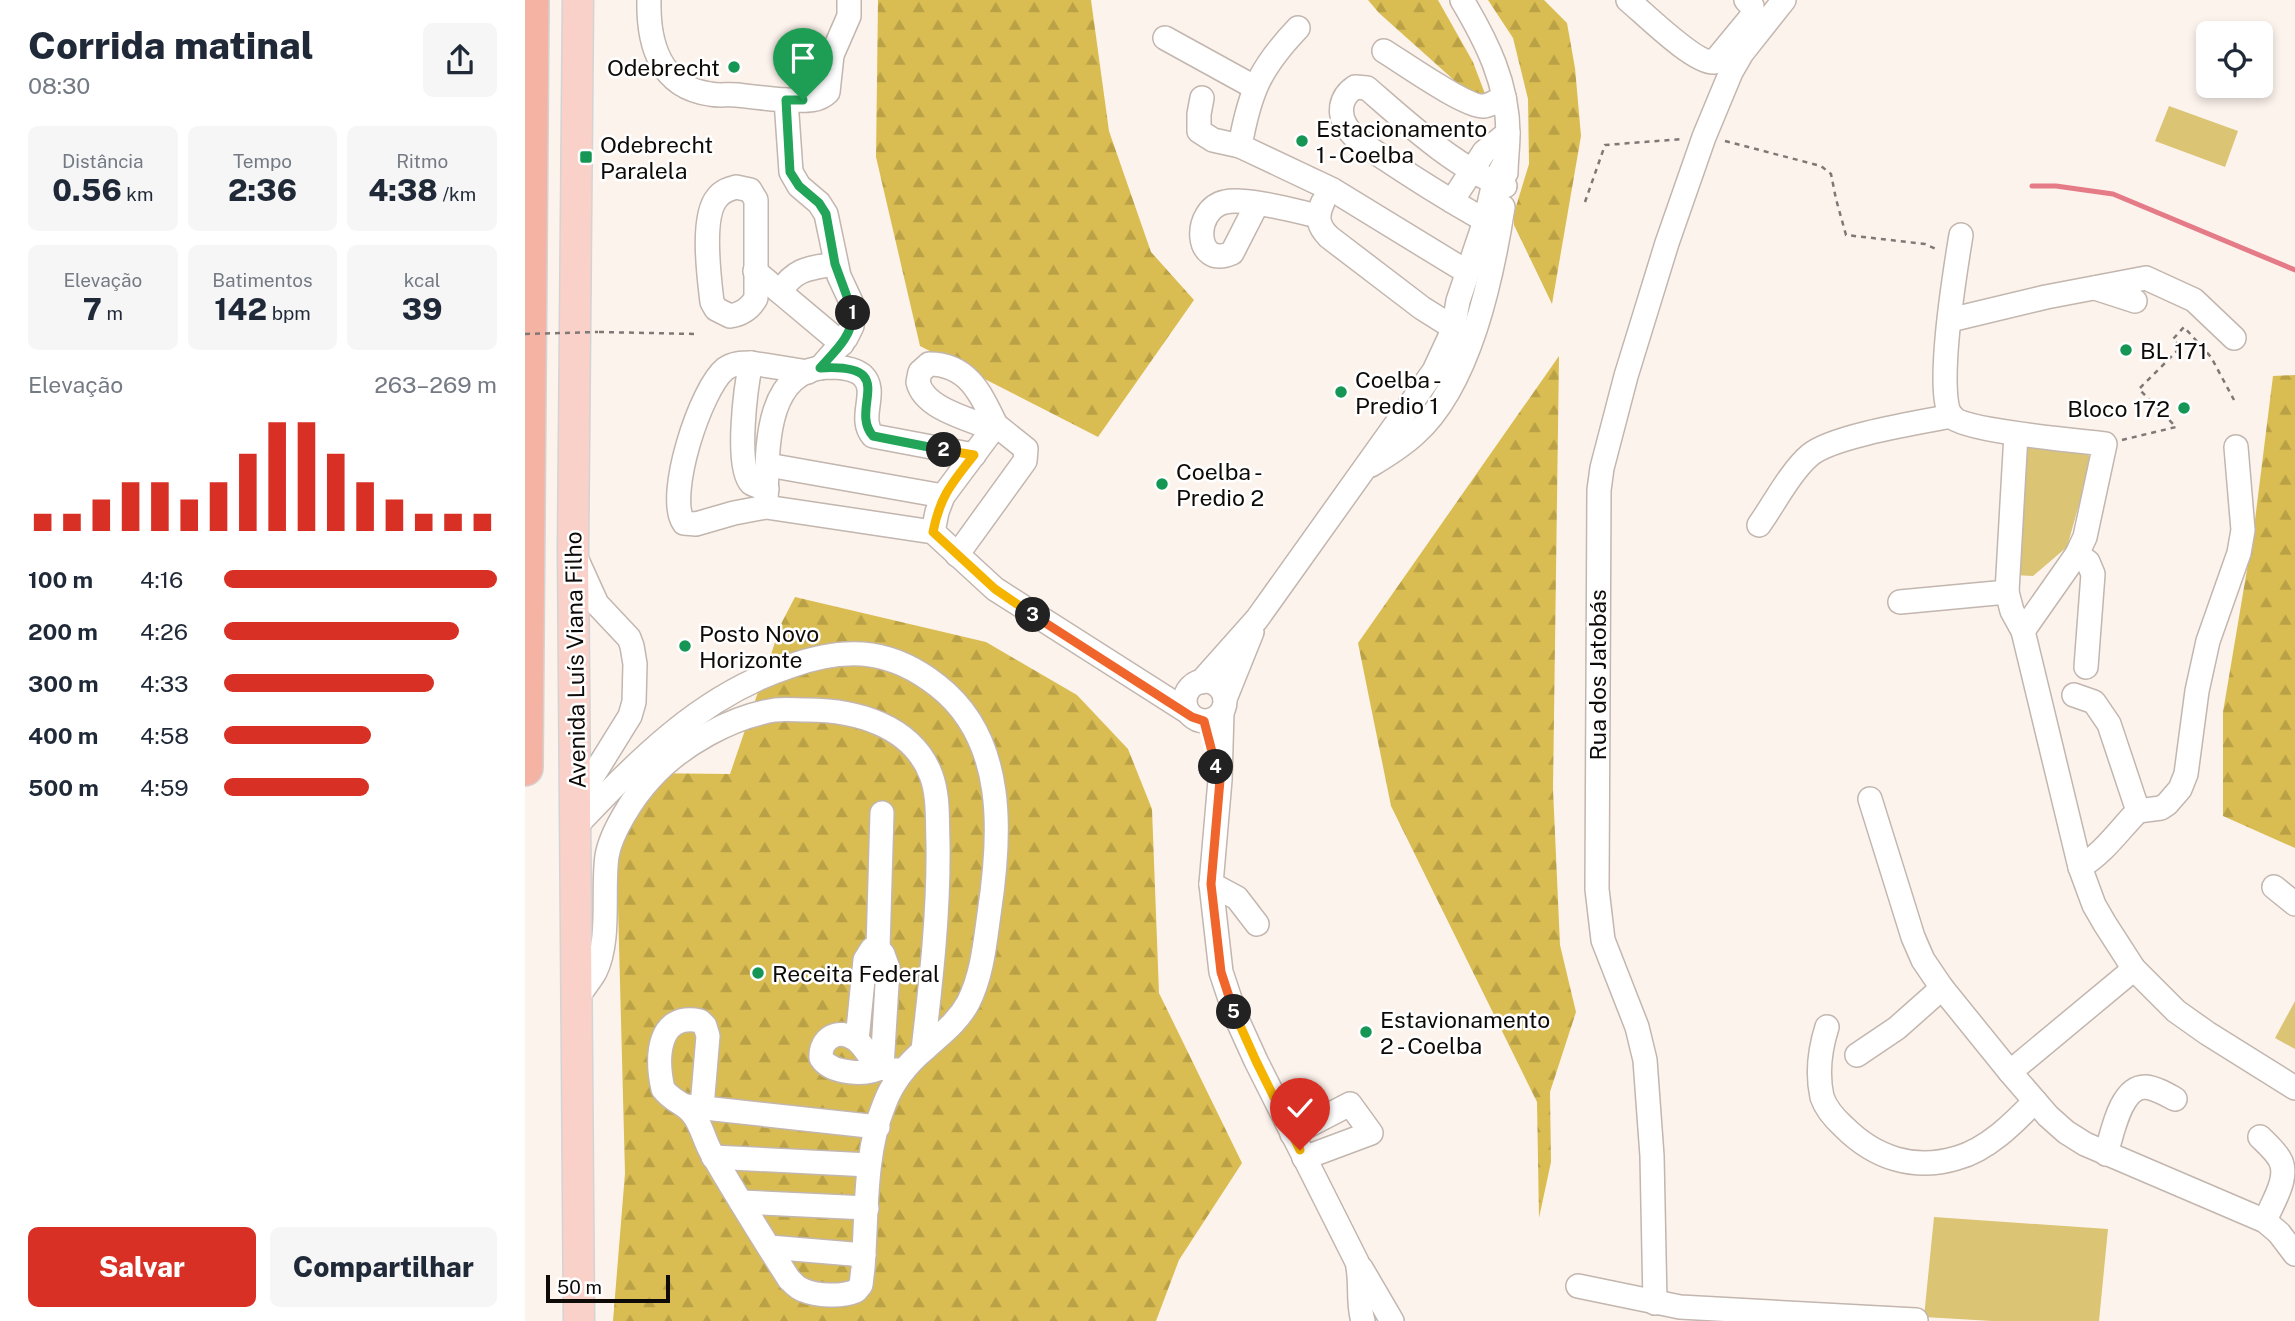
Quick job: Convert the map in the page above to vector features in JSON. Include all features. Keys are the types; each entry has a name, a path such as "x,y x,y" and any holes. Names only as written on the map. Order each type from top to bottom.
{"highway":[{"name":"Avenida Luís Viana Filho","path":"525,768 531,0"}],"main road":[{"name":"Avenida Luís Viana Filho","path":"578,0 573,551 579,1321"}],"street":[{"path":"649,0 650,37 656,52 667,71 686,87 710,94 786,100 811,100 828,92 832,55 849,16 849,0"},
{"path":"1392,1321 1357,1262 1304,1158 1256,1061 1227,993 1221,972 1211,884 1220,780 1204,703 1257,619 1360,472 1462,334 1487,284 1492,224 1506,160 1508,133 1504,97 1490,48 1462,0"},
{"path":"1628,0 1695,56 1710,62 1714,62 1749,22 1753,12 1748,0"},
{"name":"Rua dos Jatobás","path":"1655,1303 1652,1156 1645,1059 1637,1027 1604,940 1597,889 1597,510 1602,468 1626,376 1704,137 1727,81 1742,53 1784,0"},
{"path":"1240,146 1247,107 1254,87 1268,62 1297,28"},
{"path":"1165,38 1254,87"},
{"path":"1384,51 1477,105 1488,105 1504,97"},
{"path":"1492,224 1423,185 1359,141 1343,120 1342,100 1346,93 1355,87 1367,88 1442,149 1500,185"},
{"path":"1202,98 1199,131 1213,140 1240,146 1333,190 1467,272"},
{"path":"766,498 771,425 776,405 783,392 795,380 814,370 842,344 852,326 854,316 853,306 835,264 826,214 819,203 799,186 790,172 786,100"},
{"path":"1452,201 1484,152 1508,133"},
{"path":"736,187 750,190 757,200 755,271 756,298 752,305 744,312 730,316 716,309 712,302 709,268 710,211 723,191 736,187"},
{"path":"1333,190 1322,203 1318,216 1321,228 1329,237 1462,334"},
{"path":"1257,204 1318,216"},
{"path":"1462,334 1458,301 1467,272 1492,224"},
{"path":"1959,246 1944,388 1952,416 1960,422 2016,434 2105,444 2091,516 2077,554 2022,631"},
{"path":"781,292 790,277 798,272 835,264"},
{"path":"755,271 842,344"},
{"path":"1950,320 2046,297 2146,278 2194,300 2234,338"},
{"path":"2095,288 2135,301"},
{"path":"974,455 873,436 866,421 869,395 866,378 859,372 751,363 730,366 723,370 710,387 686,451 680,477 680,517 689,525 766,498 933,532 995,589 1153,691 1204,703"},
{"path":"751,363 745,391 745,474 766,498"},
{"path":"1759,525 1802,463 1821,448 1907,424 1952,416"},
{"path":"933,532 943,496 995,427 1025,449 1025,461 957,555"},
{"path":"2016,434 2007,592 2012,611 2022,631 2080,867 2094,905 2134,969 2169,1005 2192,1023 2295,1088"},
{"path":"743,444 769,456 943,496"},
{"path":"2080,867 2094,859 2138,811 2161,808 2167,804 2180,789 2186,774 2197,691 2208,641 2239,553 2243,530 2236,447"},
{"path":"573,551 597,604 629,638 635,664 634,702 630,716 576,815"},
{"path":"2077,554 2088,562 2093,574 2087,667"},
{"path":"1900,602 2007,592"},
{"path":"576,815 619,781 660,741 710,704 776,670 829,655 857,653 906,664 936,684 961,708 978,732 987,755 994,786 996,856 983,955 969,1001 955,1023 923,1050 893,1069 862,1073 829,1067 821,1058 822,1047 828,1038 842,1036 857,1040 874,1062 893,1069"},
{"path":"776,670 776,710"},
{"path":"2074,695 2085,696 2094,702 2109,724 2138,811"},
{"path":"710,704 725,727"},
{"path":"577,998 595,972 600,958 607,853 619,825 651,778 673,758 725,727 776,710 818,710 855,714 899,734 913,747 931,776 937,822 938,884 936,931 923,1050"},
{"path":"619,781 636,797"},
{"path":"1870,799 1913,937 1923,960 1942,988 2035,1101 2066,1132 2106,1154 2265,1221 2279,1233 2295,1254"},
{"path":"878,1127 693,1106 713,1157 797,1287 803,1291 839,1295 856,1291 861,1284 864,1255 869,1164 883,1107 891,1088 893,1069 888,968 878,948 882,813"},
{"path":"1211,884 1237,898 1257,924"},
{"path":"2274,887 2295,904"},
{"path":"857,1040 865,960 872,949 878,948"},
{"path":"2010,1072 2134,969"},
{"path":"1857,1055 1897,1028 1942,988"},
{"path":"1827,1027 1820,1073 1822,1097 1828,1111 1861,1143 1895,1160 1925,1163 1961,1158 2001,1133 2035,1101"},
{"path":"2106,1154 2123,1101 2131,1092 2141,1087 2155,1089 2175,1099"},
{"path":"1292,1134 1350,1104 1371,1133 1304,1158"},
{"path":"2260,1137 2279,1157 2283,1166 2283,1176 2265,1221"},
{"path":"713,1157 869,1164"},
{"path":"741,1202 867,1208"},
{"path":"769,1247 864,1255"},
{"path":"1357,1262 1361,1278 1363,1321"},
{"path":"1578,1286 1680,1307 1916,1320"},
{"path":"1680,1307 1711,1321"}],"path":[{"path":"1585,202 1605,145 1704,137 1821,166 1831,174 1846,235 1959,246"},
{"path":"2105,444 2176,427 2139,388 2181,347 2173,339 2184,327 2211,357 2234,400"},
{"path":"525,334 697,334"}],"green space":[{"path":"878,0 1091,0 1109,131 1151,252 1194,300 1098,437 920,346 876,157"},
{"path":"1368,0 1438,0 1473,62 1493,115 1379,13"},
{"path":"1488,0 1544,0 1567,23 1575,68 1581,136 1552,304 1514,225 1514,213 1529,164 1528,99 1513,38"},
{"path":"1559,356 1553,789 1560,945 1576,1012 1550,1092 1551,1162 1539,1218 1537,1102 1391,806 1358,643"},
{"path":"2295,375 2295,848 2223,816 2223,712 2254,528 2273,376"},
{"path":"795,597 986,642 1077,695 1128,749 1152,809 1159,993 1242,1163 1179,1260 1156,1321 613,1321 625,1173 616,830 637,773 730,774 782,622"}],"shaded area":[{"path":"2169,106 2238,131 2225,167 2155,141"},
{"path":"2029,441 2087,451 2091,462 2067,547 2033,576 2013,575 2022,455"},
{"path":"2295,1001 2295,1049 2275,1038"},
{"path":"1934,1217 2108,1229 2099,1321 1992,1321 1924,1317"}],"waterway":[{"path":"2032,186 2056,186 2113,194 2295,270"}],"place":[{"name":"Odebrecht","path":"734,67"},
{"name":"Estacionamento 1 - Coelba","path":"1302,141"},
{"name":"Odebrecht Paralela","path":"586,157"},
{"name":"BL 171","path":"2126,350"},
{"name":"Coelba - Predio 1","path":"1341,392"},
{"name":"Bloco 172","path":"2184,408"},
{"name":"Coelba - Predio 2","path":"1162,484"},
{"name":"Posto Novo Horizonte","path":"685,646"},
{"name":"Receita Federal","path":"758,973"},
{"name":"Estavionamento 2 - Coelba","path":"1366,1032"}],"route":[{"path":"803,100 786,100 790,172 799,186 819,203 826,214 835,264 853,306 854,316 846,338 820,368 848,369 859,372 866,378 869,395 866,421 873,436 974,455 943,496 933,532 978,575 1051,627 1192,717 1204,721 1220,780 1211,884 1221,972 1236,1017 1300,1150"}]}
